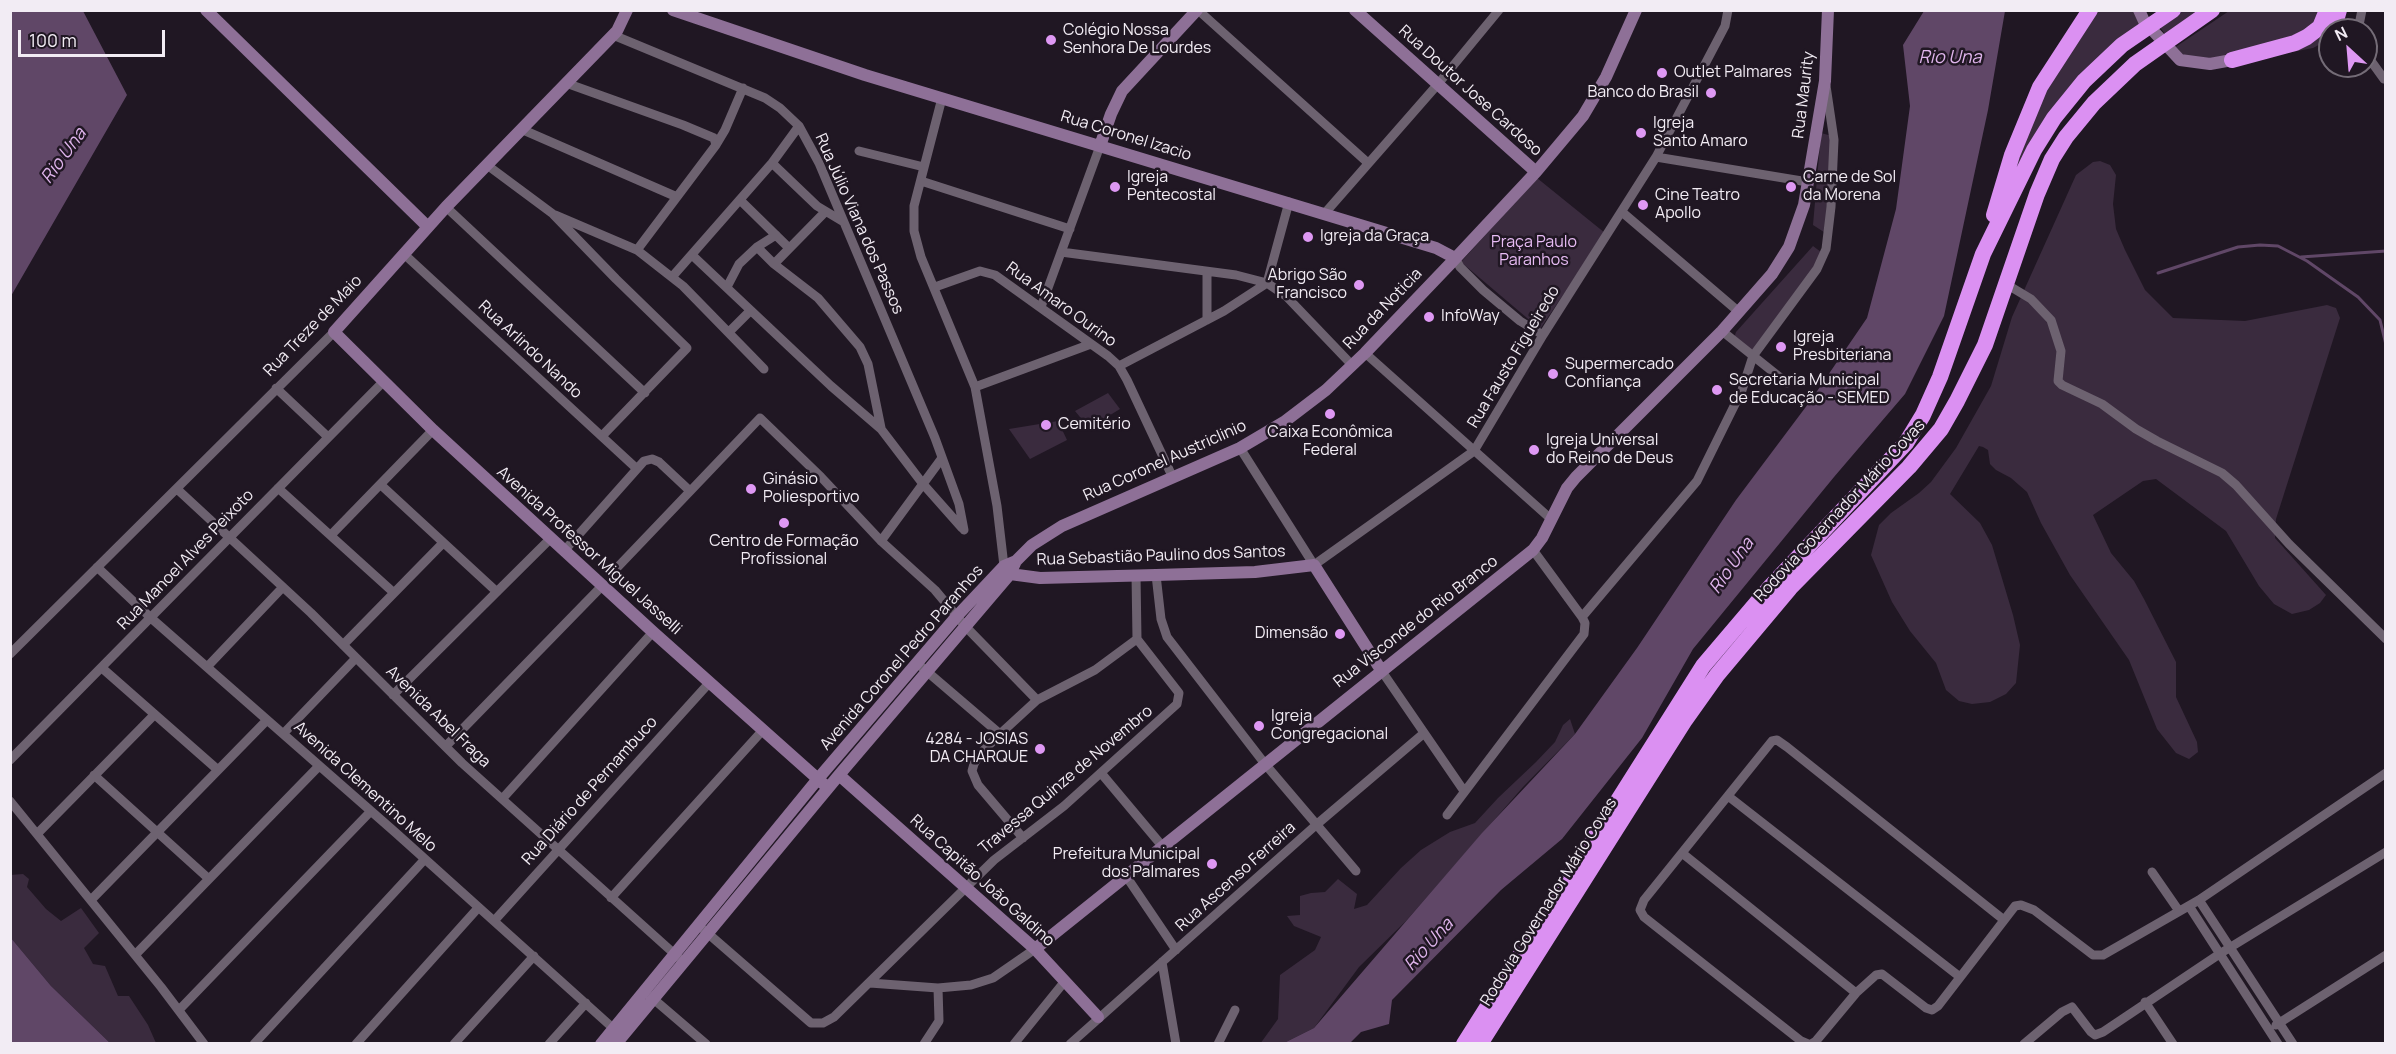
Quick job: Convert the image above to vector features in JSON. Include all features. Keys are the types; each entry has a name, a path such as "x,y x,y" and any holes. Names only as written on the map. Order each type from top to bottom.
{"highway":[{"path":"1983,254 2012,155 2040,87 2090,10"},
{"name":"Rodovia Governador Mário Covas","path":"1464,1044 1703,666 1771,586 1906,443 1923,415 1940,377 1983,254 2034,150 2054,118 2084,81 2122,45 2173,10"},
{"name":"Rodovia Governador Mário Covas","path":"1480,1044 1685,720 1717,675 1790,588 1901,475 1941,429 1985,345 2037,194 2052,159 2094,103 2135,64 2212,10"},
{"path":"2232,60 2295,43 2307,37 2320,27 2327,10"},
{"path":"2232,60 2267,59 2294,53 2318,42"}],"street":[{"path":"206,10 428,227"},
{"name":"Rua Treze de Maio","path":"10,654 334,332 446,207 617,31 627,10"},
{"name":"Rua Coronel Izacio","path":"674,10 942,98 1436,248 1455,258 1460,267 1483,290 1520,321 1543,335"},
{"path":"1041,307 1111,114 1122,91 1198,10 1368,163"},
{"name":"Rua Doutor Jose Cardoso","path":"1354,10 1536,172"},
{"path":"1324,213 1438,84 1499,10"},
{"name":"Rua da Noticia","path":"1352,365 1536,172 1583,116 1606,77 1636,10"},
{"name":"Rua Fausto Figueiredo","path":"1473,451 1543,335 1656,157 1725,26 1728,10"},
{"name":"Rua Maurity","path":"1739,312 1772,274 1789,247 1797,227 1808,182 1825,81 1828,10"},
{"path":"2139,10 2144,21 2180,60 2210,64 2232,60"},
{"name":"Rua Júlio Viana dos Passos","path":"613,35 743,88 773,103 799,126 813,149 942,458 958,504 964,530 923,484"},
{"path":"1582,617 1697,481 1742,390 1754,356 1817,269 1826,249 1831,207 1834,140 1825,81"},
{"path":"566,83 683,125 714,138 716,145"},
{"path":"638,250 716,145 743,88"},
{"path":"942,98 914,206 913,220 917,243 975,387 1007,570"},
{"path":"672,277 772,163 799,126"},
{"path":"521,129 677,197"},
{"path":"859,151 924,167"},
{"path":"1656,157 1808,182"},
{"path":"772,163 825,212 843,221"},
{"path":"487,165 553,214 687,348 602,436"},
{"path":"921,181 1070,229"},
{"path":"740,200 789,248"},
{"path":"1119,366 1234,305 1267,283 1290,202"},
{"path":"446,207 645,393"},
{"path":"774,264 825,212"},
{"path":"1622,212 1739,312"},
{"path":"553,214 638,250 672,277 764,369"},
{"path":"727,288 738,264 757,247 776,236"},
{"path":"757,247 774,264 818,298 860,347 868,364 881,429"},
{"path":"1061,252 1236,275 1267,283 1286,296 1352,365"},
{"name":"Rua Arlindo Nando","path":"404,254 636,468"},
{"path":"692,255 831,386 881,429 923,484"},
{"name":"Rua Amaro Ourino","path":"935,287 971,274 986,272 995,275 1119,366 1173,478"},
{"path":"1207,320 1208,272"},
{"path":"2006,284 2031,299 2051,320 2061,351 2058,381 2061,385 2102,404 2157,441 2222,473 2236,485 2289,544 2385,639"},
{"path":"729,332 750,311"},
{"name":"Rua Visconde do Rio Branco","path":"1035,949 1533,550 1552,520 1567,488 1576,477 1739,312"},
{"path":"1722,331 1787,383"},
{"name":"Avenida Professor Miguel Jasselli","path":"334,332 433,430 564,551 828,788"},
{"path":"975,387 1091,344"},
{"path":"1365,353 1552,520"},
{"name":"Rua Coronel Austriclinio","path":"1016,561 1032,545 1062,526 1240,448 1308,405 1352,365"},
{"name":"Rua Manoel Alves Peixoto","path":"10,760 384,381"},
{"path":"276,388 328,437"},
{"path":"612,573 760,418 821,477 881,541 935,590 961,621 1037,700"},
{"path":"331,535 433,430"},
{"path":"1240,448 1381,670 1464,791"},
{"path":"1314,565 1473,451"},
{"path":"881,541 942,458"},
{"path":"564,551 644,461 652,459 659,462 690,491"},
{"path":"381,485 497,592"},
{"path":"278,488 393,592"},
{"name":"Avenida Abel Fraga","path":"177,489 283,587 446,746 611,898 679,957"},
{"path":"393,695 551,538"},
{"path":"343,645 443,543"},
{"path":"1447,815 1584,633 1585,623 1582,617 1533,550"},
{"name":"Avenida Coronel Pedro Paranhos","path":"703,929 817,780 870,728 961,621 1016,561"},
{"name":"Rua Sebastião Paulino dos Santos","path":"1007,570 1040,578 1255,572 1314,565"},
{"name":"Avenida Clementino Melo","path":"97,567 151,618 586,1003 611,1038"},
{"path":"1023,838 978,785 972,771 979,755 1037,700 1095,670 1137,639 1136,575"},
{"path":"1156,575 1161,619 1167,637 1265,764 1356,871"},
{"path":"446,746 602,586"},
{"path":"207,667 283,587"},
{"path":"502,798 653,632"},
{"name":"Travessa Quinze de Novembro","path":"703,929 811,1023 816,1024 834,1017 994,860 1064,806 1173,710 1179,693 1137,639"},
{"path":"283,734 355,658"},
{"path":"922,667 1000,734"},
{"path":"102,668 218,770"},
{"name":"Rua Diário de Pernambuco","path":"494,921 710,682"},
{"path":"37,834 154,714"},
{"path":"91,900 267,720"},
{"name":"Avenida Coronel Pedro Paranhos","path":"611,1038 703,929 828,788 870,728"},
{"path":"611,898 763,730"},
{"name":"Rua Ascenso Ferreira","path":"1070,1044 1316,825 1423,734"},
{"path":"2004,920 1777,740 1767,746 1644,900 1640,910 1644,917 1801,1041 1810,1044 1816,1041 1856,993 1876,975 1882,974 1926,1008 1932,1010 1960,977 2015,906 2021,904 2097,956 2199,900 2385,773"},
{"path":"135,955 319,766"},
{"path":"1101,773 1163,847"},
{"path":"94,775 209,879"},
{"name":"Rua Capitão João Galdino","path":"838,775 1035,949 1098,1017"},
{"path":"1728,796 1960,977"},
{"path":"10,801 204,1044"},
{"path":"179,1010 371,811"},
{"path":"2024,1044 2072,1007 2095,1035 2103,1032 2221,953 2385,852"},
{"path":"1682,853 1856,993"},
{"path":"254,1044 424,859"},
{"path":"2152,872 2179,911"},
{"path":"1126,876 1176,950"},
{"path":"2199,900 2293,1044"},
{"path":"2189,906 2278,1044"},
{"path":"356,1044 478,908"},
{"path":"870,983 938,988 982,983 1005,971 1035,949"},
{"path":"454,1044 534,956"},
{"path":"2269,1030 2385,956"},
{"path":"1162,962 1176,1044"},
{"path":"1014,1044 1065,981"},
{"path":"924,1044 939,1021 938,988"},
{"path":"648,995 706,1044"},
{"path":"2145,1002 2173,1044"},
{"path":"549,1044 586,1003"},
{"path":"1218,1044 1235,1010"}],"green space":[{"path":"2095,11 2143,11 2151,24 2082,81 2005,198 2044,80"},
{"path":"2178,11 2222,11 2173,44 2158,25"},
{"path":"2229,11 2344,11 2339,18 2318,18 2318,45 2313,48 2209,68 2184,61 2174,48"},
{"path":"1821,133 1832,136 1827,234 1813,225"},
{"path":"2100,161 2110,165 2116,175 2113,204 2116,229 2125,250 2145,290 2173,318 2245,321 2327,305 2336,308 2340,318 2276,519 2275,538 2326,595 2320,603 2309,610 2292,614 2274,604 2259,586 2226,531 2156,479 2143,481 2093,515 2111,553 2134,581 2176,662 2176,697 2197,742 2198,752 2189,759 2176,753 2157,729 2129,660 2070,575 2041,523 2027,492 1990,464 1988,450 1979,446 1950,494 1980,523 1992,545 2013,615 2020,645 2016,683 2006,694 1990,702 1972,704 1959,701 1946,690 1936,663 1910,631 1892,602 1871,555 1879,525 1931,482 1956,448 1991,386 2012,317 2076,175 2093,162"},
{"name":"Praça Paulo Paranhos","path":"1537,178 1605,233 1540,329 1461,262"},
{"path":"1813,246 1825,255 1754,352 1734,338 1736,332"},
{"path":"1108,393 1120,409 1089,428 1075,411"},
{"path":"1058,421 1067,440 1030,459 1009,429"},
{"path":"1570,719 1575,734 1523,787 1406,921 1359,967 1314,1028 1284,1043 1260,1044 1278,1019 1280,975 1315,950 1321,937 1294,926 1287,916 1300,915 1300,896 1325,892 1338,879 1357,894 1354,909 1367,905 1421,850 1450,832 1475,823 1555,742 1563,725"},
{"path":"23,874 29,879 27,887 46,909 61,921 81,908 99,933 84,948 93,964 105,966 118,996 129,996 148,1025 156,1043 110,1043 51,986 11,938 10,875"}],"water":[{"name":"Rio Una","path":"11,10 83,11 127,95 11,296"},
{"name":"Rio Una","path":"1924,11 2005,11 1988,110 1944,316 1905,394 1693,649 1642,738 1562,839 1501,890 1392,1000 1389,1024 1361,1032 1350,1043 1284,1043 1314,1028 1482,833 1575,734 1637,648 1736,500 1811,400 1867,318 1896,209 1910,106 1903,45"},
{"path":"11,938 51,986 110,1043 11,1043"}],"waterway":[{"path":"2158,273 2238,247 2278,246 2307,261 2358,297 2380,320 2386,345"},
{"path":"2301,257 2386,251"}],"place":[{"name":"Colégio Nossa Senhora De Lourdes","path":"1051,40"},
{"name":"Outlet Palmares","path":"1662,73"},
{"name":"Banco do Brasil","path":"1711,93"},
{"name":"Igreja Santo Amaro","path":"1641,133"},
{"name":"Igreja Pentecostal","path":"1115,187"},
{"name":"Carne de Sol da Morena","path":"1791,187"},
{"name":"Cine Teatro Apollo","path":"1643,205"},
{"name":"Igreja da Graça","path":"1308,237"},
{"name":"Abrigo São Francisco","path":"1359,285"},
{"name":"InfoWay","path":"1429,317"},
{"name":"Igreja Presbiteriana","path":"1781,347"},
{"name":"Supermercado Confiança","path":"1553,374"},
{"name":"Secretaria Municipal de Educação - SEMED","path":"1717,390"},
{"name":"Caixa Econômica Federal","path":"1330,414"},
{"name":"Cemitério","path":"1046,425"},
{"name":"Igreja Universal do Reino de Deus","path":"1534,450"},
{"name":"Ginásio Poliesportivo","path":"751,489"},
{"name":"Centro de Formação Profissional","path":"784,523"},
{"name":"Dimensão","path":"1340,634"},
{"name":"Igreja Congregacional","path":"1259,726"},
{"name":"4284 - JOSIAS DA CHARQUE","path":"1040,749"},
{"name":"Prefeitura Municipal dos Palmares","path":"1212,864"}]}
